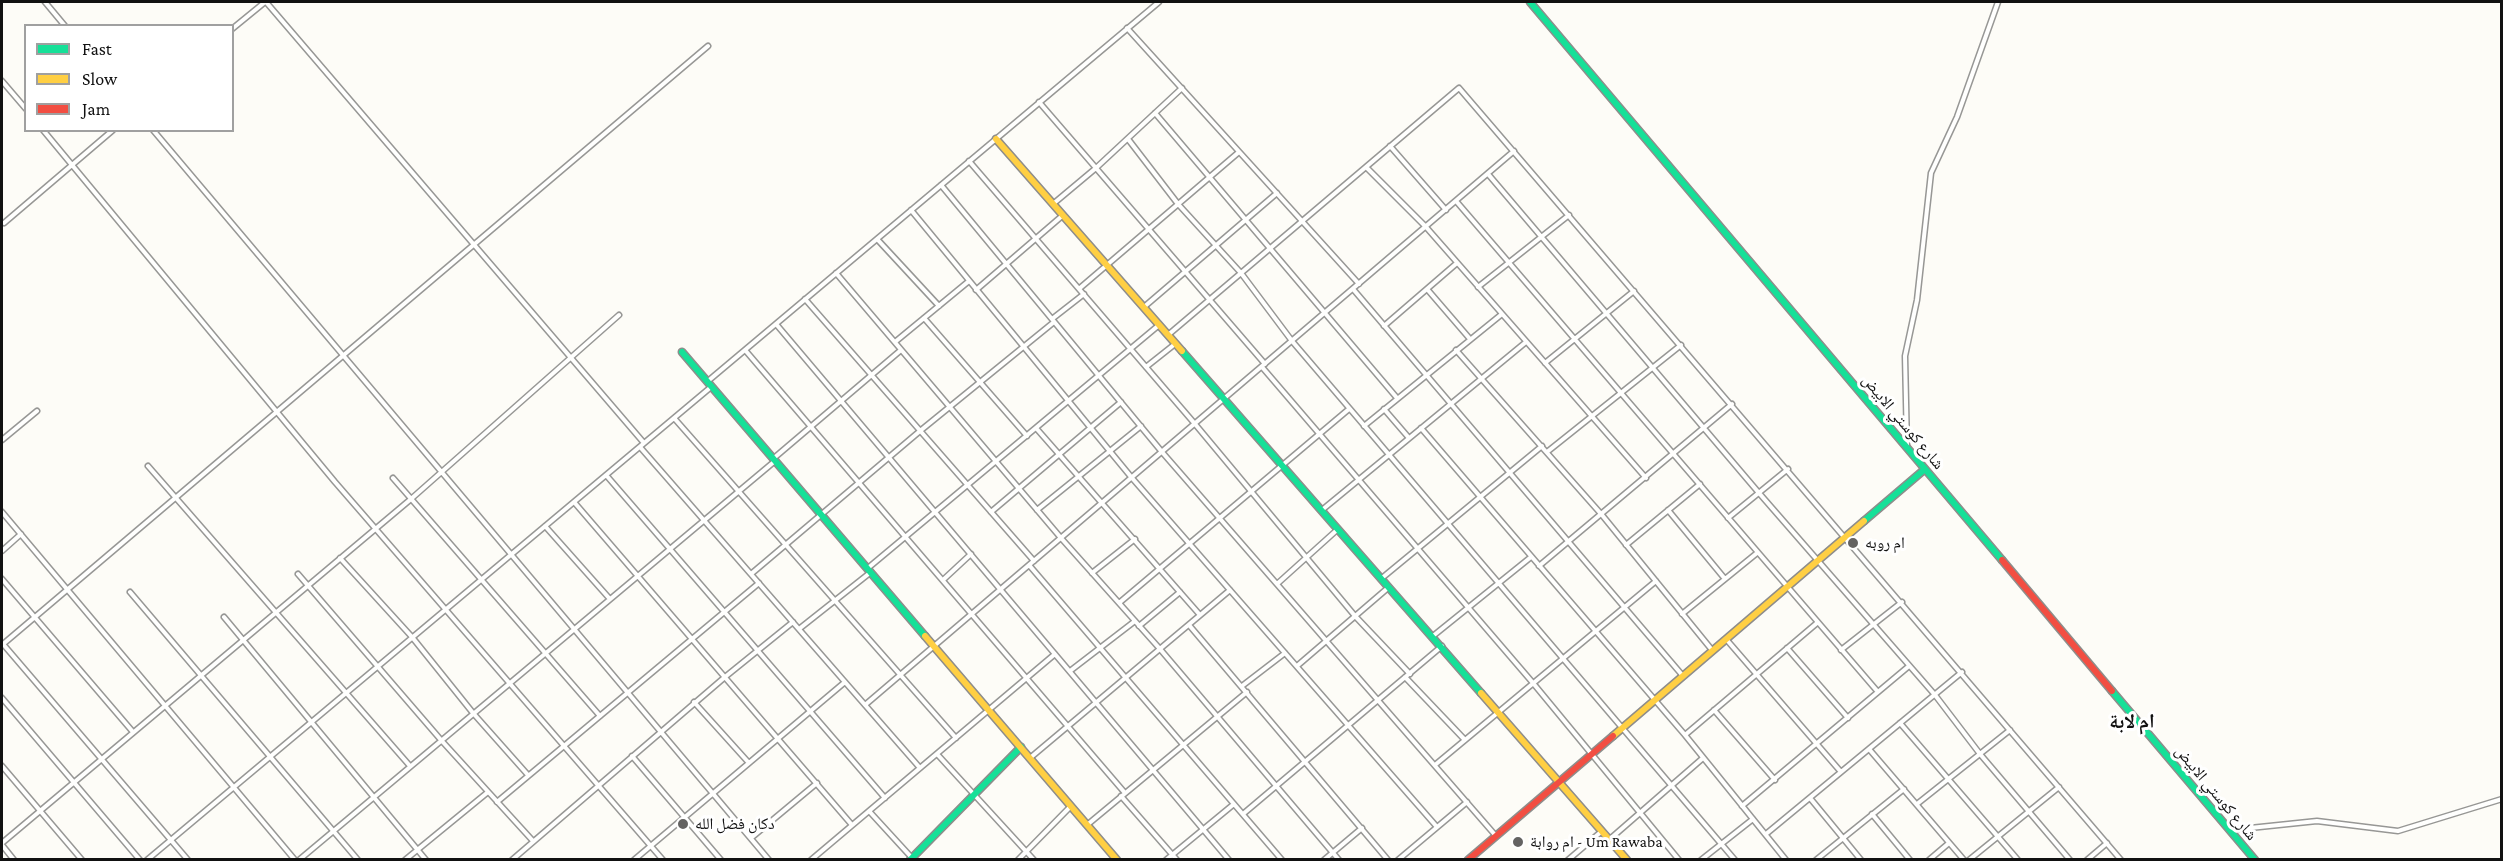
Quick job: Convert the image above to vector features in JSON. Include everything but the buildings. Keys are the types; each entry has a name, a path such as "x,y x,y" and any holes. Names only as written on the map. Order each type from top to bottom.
{"main road":[{"name":"شارع كوستي الابيض","path":"1530,2 2255,860"},
{"path":"996,139 1561,780 1628,860"},
{"path":"682,352 1117,860"},
{"path":"1468,860 1925,470"},
{"path":"912,859 1021,747"}],"street":[{"path":"45,2 63,24"},
{"path":"234,27 265,2 570,358 750,574 920,768"},
{"path":"147,860 674,418 745,350 1159,2"},
{"path":"1907,448 1905,356 1917,300 1931,173 1957,117 1998,2"},
{"path":"1127,28 1359,284"},
{"path":"188,860 2,644 708,46"},
{"path":"2,81 24,108"},
{"path":"1053,204 1096,168 1182,88"},
{"path":"1168,335 1459,88 2121,860"},
{"path":"1039,102 1210,300 1319,434 1533,683 1679,860"},
{"path":"1155,114 1397,398"},
{"path":"45,132 375,529 663,860"},
{"path":"4,223 111,132"},
{"path":"155,132 769,860"},
{"path":"1128,139 1178,204 1241,273 1292,341 1349,409 1624,727 1735,860"},
{"path":"1390,146 1446,210"},
{"path":"1080,288 1239,152"},
{"path":"866,705 1514,152"},
{"path":"969,161 1080,288 1355,616 1465,740"},
{"path":"1366,167 1426,227 1646,478"},
{"path":"1488,174 1759,493 1935,695 1980,754 2070,860"},
{"path":"941,185 1162,452 1496,836"},
{"path":"1144,307 1277,193"},
{"path":"1456,201 1674,453 1786,588 1878,692"},
{"path":"911,210 1132,478 1437,827"},
{"path":"976,290 1063,215"},
{"path":"1478,286 1569,215"},
{"path":"877,239 939,306"},
{"path":"1384,326 1457,263"},
{"path":"836,273 1339,860"},
{"path":"895,342 969,281"},
{"path":"1353,289 1683,676"},
{"path":"1427,289 1470,339"},
{"path":"1545,363 1634,291"},
{"path":"750,574 949,406 1024,348 1084,294"},
{"path":"805,299 1034,561"},
{"path":"1364,426 1502,314"},
{"path":"14,860 2,844 411,499 619,315"},
{"path":"924,318 1027,436"},
{"path":"776,324 1229,860"},
{"path":"799,629 835,601 906,536 1159,325"},
{"path":"1322,510 1526,342"},
{"path":"1146,367 1175,343"},
{"path":"1547,452 1681,345"},
{"path":"745,350 906,536 1177,860"},
{"path":"2,512 297,860 739,491 901,350"},
{"path":"1456,351 1602,515 1713,651"},
{"path":"991,512 1121,402"},
{"path":"1539,566 1732,404"},
{"path":"1119,603 1250,490 1349,409"},
{"path":"1384,409 1409,438"},
{"path":"2,440 37,411"},
{"path":"674,418 956,738"},
{"path":"1037,510 1140,426"},
{"path":"1036,428 1200,615"},
{"path":"1421,428 1685,735 1786,860"},
{"path":"1382,578 1542,446"},
{"path":"148,466 410,766"},
{"path":"1728,518 1788,469"},
{"path":"606,475 885,798"},
{"path":"393,478 600,716"},
{"path":"1626,545 1700,484"},
{"path":"574,502 852,825"},
{"path":"1668,510 1725,579"},
{"path":"545,526 609,598"},
{"path":"1277,584 1339,529"},
{"path":"2,551 21,534"},
{"path":"1092,573 1135,539"},
{"path":"1683,614 1757,553"},
{"path":"943,580 971,554"},
{"path":"1433,636 1532,557"},
{"path":"340,558 412,637 473,713 528,775"},
{"path":"1029,565 1282,860"},
{"path":"298,574 441,740 533,841"},
{"path":"2,579 133,732"},
{"path":"1434,765 1656,581"},
{"path":"497,802 759,583"},
{"path":"1297,667 1389,586"},
{"path":"1030,758 1230,590"},
{"path":"130,592 357,860"},
{"path":"1139,626 1180,592"},
{"path":"1841,650 1902,602"},
{"path":"224,616 372,798 426,860"},
{"path":"1070,671 1135,621"},
{"path":"512,860 694,702 793,622"},
{"path":"1685,735 1817,623"},
{"path":"1189,625 1388,860"},
{"path":"1726,639 1842,772"},
{"path":"1243,814 1442,646"},
{"path":"1787,648 1848,718"},
{"path":"1242,686 1285,653"},
{"path":"811,860 1056,654"},
{"path":"1742,806 1910,666"},
{"path":"1766,834 1962,672"},
{"path":"633,860 845,682"},
{"path":"1087,825 1247,692"},
{"path":"2,698 140,860"},
{"path":"694,702 749,763"},
{"path":"1714,710 1775,780"},
{"path":"1900,723 2018,860"},
{"path":"1917,804 2010,730"},
{"path":"1869,749 1966,860 2059,787"},
{"path":"937,754 1034,860"},
{"path":"632,756 721,860"},
{"path":"1610,839 1703,758"},
{"path":"2,766 82,860"},
{"path":"751,838 817,783"},
{"path":"1816,860 1904,789"},
{"path":"405,860 488,792"},
{"path":"1810,798 1861,860"},
{"path":"2230,830 2317,821 2398,831 2502,799"},
{"path":"1398,860 1467,802"},
{"path":"1166,860 1234,804"},
{"path":"1018,860 1071,806"},
{"path":"869,811 912,859"},
{"path":"1872,814 1910,860"},
{"path":"1701,860 1753,819"},
{"path":"1324,860 1362,828"},
{"path":"1568,860 1603,831"},
{"path":"1929,860 1949,842"},
{"path":"2087,860 2107,843"}],"traffic: fast":[{"path":"1530,2 2002,560"},
{"path":"1182,351 1481,693"},
{"path":"682,352 925,636"},
{"path":"1864,521 1925,469"},
{"path":"2112,691 2255,860"},
{"path":"910,860 1021,747"}],"traffic: slow":[{"path":"996,139 1182,351"},
{"path":"1613,736 1864,521"},
{"path":"925,636 1117,860"},
{"path":"1481,693 1627,860"}],"traffic: jam":[{"path":"2002,560 2112,691"},
{"path":"1468,860 1613,736"}],"place":[{"name":"ام روبه","path":"1853,543"},
{"name":"دكان فضل الله","path":"683,824"},
{"name":"ام روابة - Um Rawaba","path":"1518,842"}],"district":[{"name":"ام لابة","path":"2132,722"}]}
